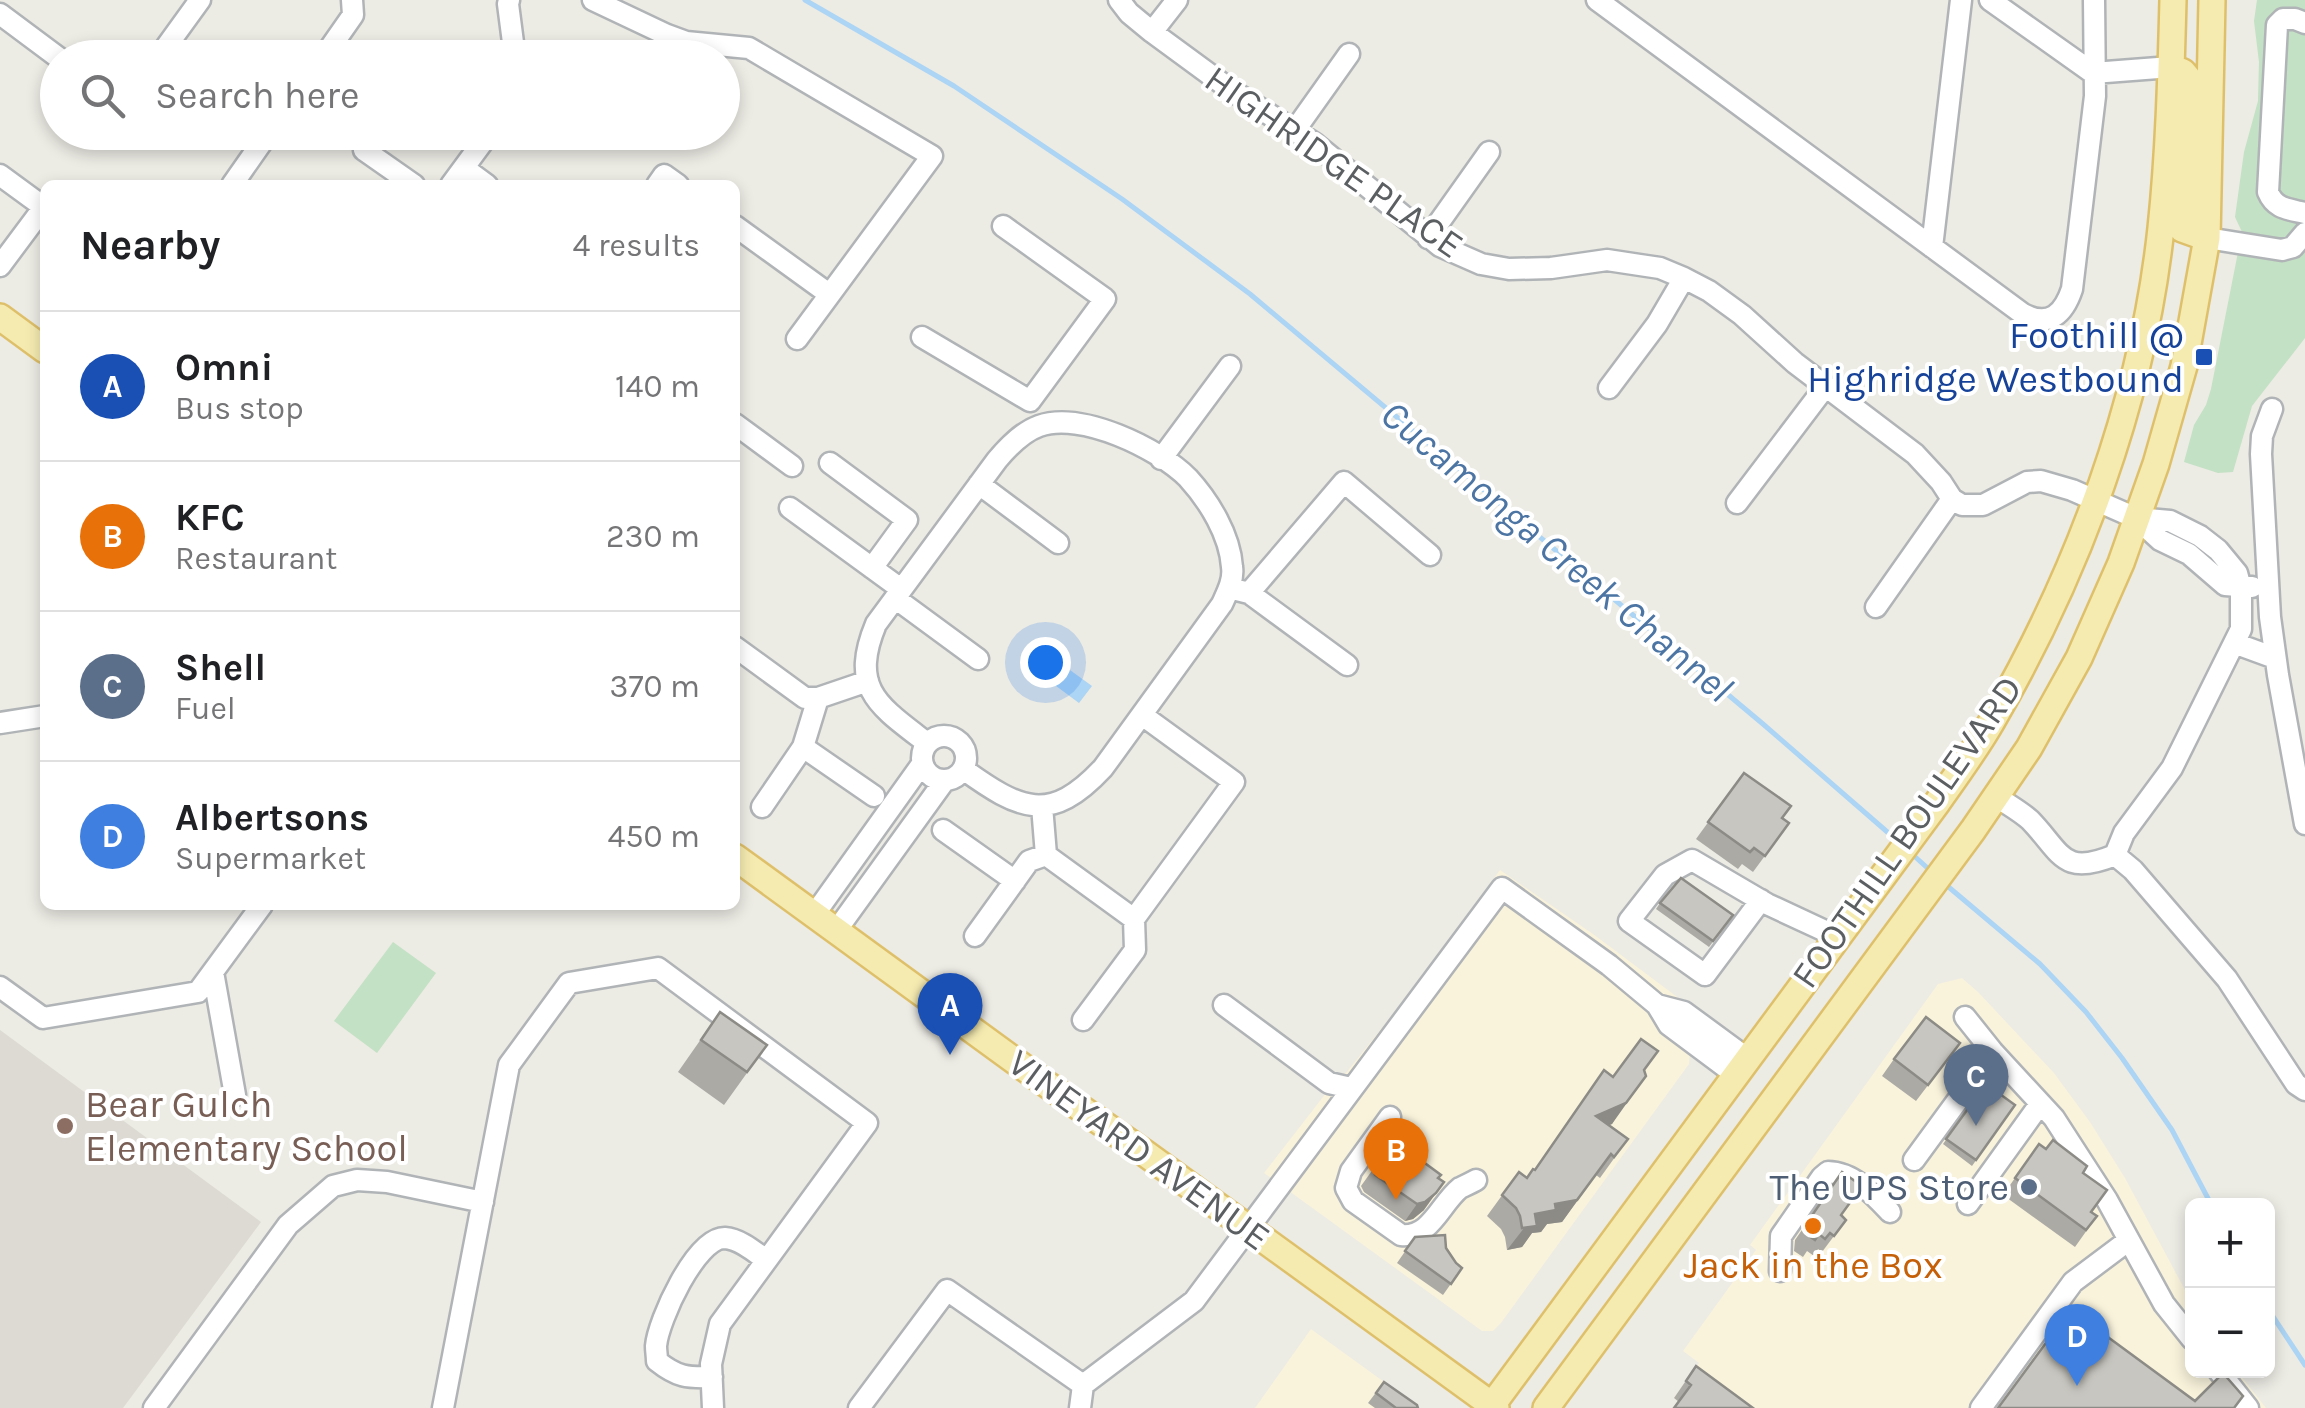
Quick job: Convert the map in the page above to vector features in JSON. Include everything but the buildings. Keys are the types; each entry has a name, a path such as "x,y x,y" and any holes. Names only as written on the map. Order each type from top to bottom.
{"main road":[{"name":"FOOTHILL BOULEVARD","path":"1492,1407 1912,837 1990,724 2038,638 2096,500 2139,355 2161,228 2173,0"},
{"name":"FOOTHILL BOULEVARD","path":"1546,1408 1949,864 2030,748 2078,658 2121,562 2156,464 2184,366 2207,238 2212,0"},
{"path":"2171,67 2188,78 2182,229 2207,238"},
{"path":"0,316 40,346"},
{"name":"VINEYARD AVENUE","path":"740,861 1492,1407"}],"street":[{"path":"171,40 200,0"},
{"path":"336,40 353,15 352,0"},
{"path":"509,0 513,40"},
{"path":"593,0 680,40"},
{"name":"HIGHRIDGE PLACE","path":"1119,0 1152,32 1231,90 1296,130 1440,246 1481,264 1510,268 1552,268 1606,260 1660,268 1684,278 1742,315 1795,363 1915,454 1952,499"},
{"path":"1152,32 1177,0"},
{"path":"1932,247 1961,0"},
{"path":"1990,0 2094,72 2171,67"},
{"path":"1600,1 2032,319 2052,317 2066,306 2072,288 2095,96 2094,0"},
{"path":"0,14 40,44"},
{"path":"2298,14 2276,24 2268,192 2279,208 2305,213"},
{"path":"740,47 749,48 932,156 797,339"},
{"path":"1296,130 1349,54"},
{"path":"236,180 257,150"},
{"path":"364,150 407,180"},
{"path":"458,177 477,150"},
{"path":"1428,238 1489,152"},
{"path":"0,175 40,204"},
{"path":"0,266 40,214"},
{"path":"1003,226 1105,299 1030,401"},
{"path":"740,230 829,294"},
{"path":"2207,238 2282,250 2294,247 2305,234"},
{"path":"1610,388 1684,278"},
{"path":"922,337 1030,401 1040,426"},
{"path":"1161,458 1230,366"},
{"path":"1738,504 1825,386"},
{"path":"2272,409 2262,436 2261,454 2270,617 2305,824"},
{"path":"1347,665 1239,590 1225,538 1206,499 1185,475 1139,444 1109,431 1073,423 1040,426 1012,443 876,624 864,665 873,695 925,753 933,777 954,775 1020,803 1042,806 1060,802 1084,788 1103,768 1222,604 1239,590 1344,482 1430,556"},
{"path":"740,429 792,466"},
{"path":"830,463 907,520 872,568"},
{"path":"1876,607 1952,499 1962,505 1983,505 2027,482 2041,480 2136,518 2170,521 2200,536 2212,558 2237,572 2242,588 2237,636 2172,768 2124,833 2115,855 2088,864 2066,860 2030,820 1996,796"},
{"path":"979,484 1058,544"},
{"path":"790,508 872,568 978,660"},
{"path":"2242,588 2269,584"},
{"path":"2237,636 2275,658"},
{"path":"740,651 805,698 818,698 868,681"},
{"path":"762,807 804,747 818,698"},
{"path":"1083,1020 1135,950 1134,919 1234,782 1142,715"},
{"path":"0,723 40,717"},
{"path":"814,914 932,738 945,735 958,740 967,757 836,931"},
{"path":"804,747 874,796"},
{"path":"1042,806 1046,855 1134,919"},
{"path":"943,830 1014,881"},
{"path":"975,936 1029,862 1046,855"},
{"path":"2115,855 2133,870 2227,979 2296,1084 2305,1090"},
{"path":"1761,900 1705,976 1629,922 1665,874 1692,860 1761,900 1838,937"},
{"path":"1080,1408 1083,1385 1194,1300 1502,888 1609,965 1657,1005 1684,1012 1742,1066"},
{"path":"0,987 44,1018 198,992 258,910"},
{"path":"444,1408 509,1064 570,983 658,968 867,1123 720,1324 711,1364 714,1408"},
{"path":"213,972 235,1096"},
{"path":"1224,1005 1329,1082 1351,1088"},
{"path":"1965,1018 2054,1118 2164,1304 2185,1330"},
{"path":"1914,1160 1993,1052"},
{"path":"1968,1204 2040,1104"},
{"path":"1390,1117 1351,1170 1346,1188 1352,1201 1401,1235 1410,1236 1425,1229 1461,1188 1476,1180"},
{"path":"1780,1270 1780,1236 1828,1172 1845,1174 1890,1212"},
{"path":"154,1408 288,1225 333,1186 357,1180 388,1182 483,1202"},
{"path":"712,1378 671,1373 657,1361 656,1344 680,1280 709,1242 724,1238 742,1244 766,1260"},
{"path":"1981,1408 2073,1282 2129,1240"},
{"path":"859,1408 947,1290 1083,1385"},
{"path":"2224,1378 2248,1408"}],"shaded area":[{"path":"1500,870 1712,1023 1690,1054 1689,1064 1501,1323 1493,1331 1482,1331 1264,1173 1409,994"},
{"path":"1962,978 1978,992 2054,1073 2090,1122 2185,1290 2185,1378 2242,1378 2266,1408 1675,1408 1679,1402 1674,1398 1699,1363 1683,1351 1756,1250 1750,1245 1938,984"},
{"name":"Bear Gulch Elementary School","path":"0,1030 261,1222 123,1408 0,1408"},
{"path":"1311,1329 1416,1405 1417,1408 1255,1408"}],"green space":[{"path":"2257,0 2305,0 2305,338 2252,406 2233,472 2218,473 2184,462 2194,425 2211,389 2242,232 2235,217 2244,152 2258,101 2254,21"},
{"path":"393,942 436,973 377,1053 334,1021"}],"water":[{"path":"1061,656 1065,659 1063,665 1092,686 1079,703 1044,677"}],"waterway":[{"name":"Cucamonga Creek Channel","path":"805,0 954,86 1122,199 1250,294 1900,843"},
{"name":"Cucamonga Creek Channel","path":"1912,854 1933,873"},
{"name":"Cucamonga Creek Channel","path":"1945,884 2040,964 2086,1012 2172,1130 2208,1198"},
{"name":"Cucamonga Creek Channel","path":"2275,1320 2305,1365"}],"place":[{"name":"Foothill @ Highridge Westbound","path":"2204,357"},
{"name":"Omni","path":"950,1055"},
{"name":"Bear Gulch Elementary School","path":"65,1126"},
{"name":"Shell","path":"1976,1126"},
{"name":"The UPS Store","path":"2029,1187"},
{"name":"KFC","path":"1396,1200"},
{"name":"Jack in the Box","path":"1813,1226"},
{"name":"Albertsons","path":"2077,1386"}]}
